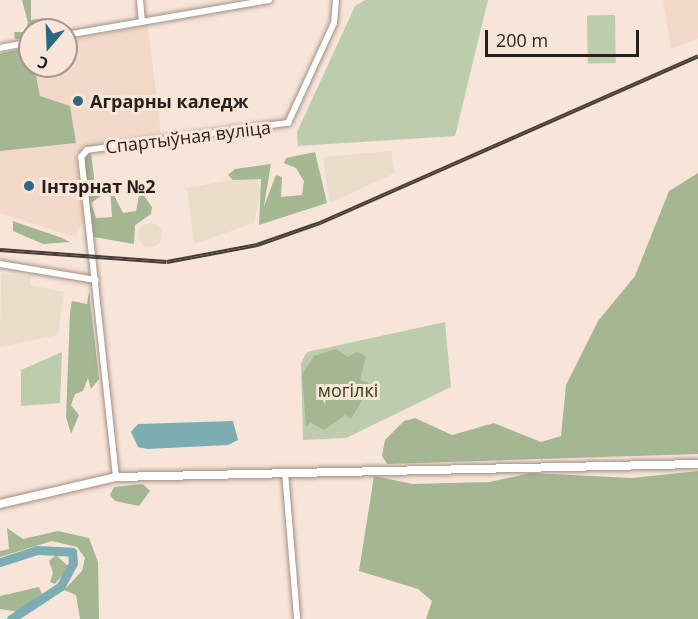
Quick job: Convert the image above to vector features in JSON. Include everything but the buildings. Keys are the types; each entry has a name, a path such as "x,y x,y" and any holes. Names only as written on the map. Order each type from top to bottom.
{"main road":[{"path":"0,504 116,477 698,464"}],"street":[{"path":"140,0 142,21"},
{"path":"78,33 269,0"},
{"name":"Спартыўная вуліца","path":"96,280 81,157 87,150 288,123 334,23 336,0"},
{"path":"0,48 18,44"},
{"path":"0,264 96,280 116,477"},
{"path":"285,472 297,619"}],"shaded area":[{"path":"663,0 698,0 698,38 671,49"},
{"name":"Аграрны каледж","path":"148,26 161,135 106,141 75,153 84,220 75,237 0,213 0,52 18,49 18,78 78,78 78,39"},
{"path":"391,151 395,173 330,203 323,157"},
{"path":"256,175 261,192 254,223 194,244 187,188"},
{"path":"150,223 159,226 162,235 159,244 150,247 141,244 138,235 141,226"},
{"path":"1,274 31,276 30,285 64,292 58,335 0,347"}],"green space":[{"path":"22,0 31,0 31,18 27,18"},
{"path":"365,0 488,0 455,136 298,146 297,132 355,6"},
{"path":"587,15 615,15 616,63 588,63"},
{"path":"14,32 18,32 18,39 15,39"},
{"path":"18,50 18,78 36,78 40,96 70,106 76,143 0,151 0,54"},
{"path":"315,152 327,203 259,225 261,179 233,180 228,175 235,169 271,164 264,206 276,175 282,177 281,197 302,195 304,181 296,168 284,163 286,158"},
{"path":"91,153 95,185 104,194 91,203 96,218 112,217 110,187 123,213 136,211 140,190 152,207 151,214 135,225 134,244 94,237 83,159"},
{"path":"698,173 698,454 387,464 382,456 385,440 404,421 415,418 452,435 494,423 541,442 561,436 566,385 598,321 635,276 669,191"},
{"path":"13,221 70,242 43,244 13,231"},
{"path":"89,291 99,379 91,389 88,378 83,391 75,394 71,405 79,415 71,434 66,417 70,312 72,301 87,304"},
{"name":"могілкі","path":"445,322 451,387 346,438 303,440 301,363 307,352"},
{"path":"336,349 348,357 357,352 366,356 360,380 369,383 366,393 351,419 345,415 324,430 310,422 306,427 302,374 314,356"},
{"path":"62,352 60,403 21,406 21,370"},
{"path":"698,471 698,619 426,619 432,601 418,589 359,571 374,476 413,484 489,482 531,473 632,478"},
{"path":"143,484 150,491 139,506 115,501 110,495 114,487"},
{"path":"7,528 23,539 58,531 89,538 98,562 99,619 80,619 76,595 64,590 82,571 85,558 77,547 52,541 0,557 0,551 9,549"},
{"path":"56,555 69,567 55,584 50,582 53,573 49,561"},
{"path":"39,587 42,594 19,612 0,609 0,596"}],"water":[{"path":"233,421 238,440 228,445 147,449 138,447 131,432 138,424"}],"waterway":[{"path":"0,562 37,550 72,552 73,563 61,586 11,619"}],"railway":[{"path":"0,250 167,262 257,245 320,223 698,56"}],"place":[{"name":"Аграрны каледж","path":"78,101"},
{"name":"Інтэрнат №2","path":"29,186"}]}
